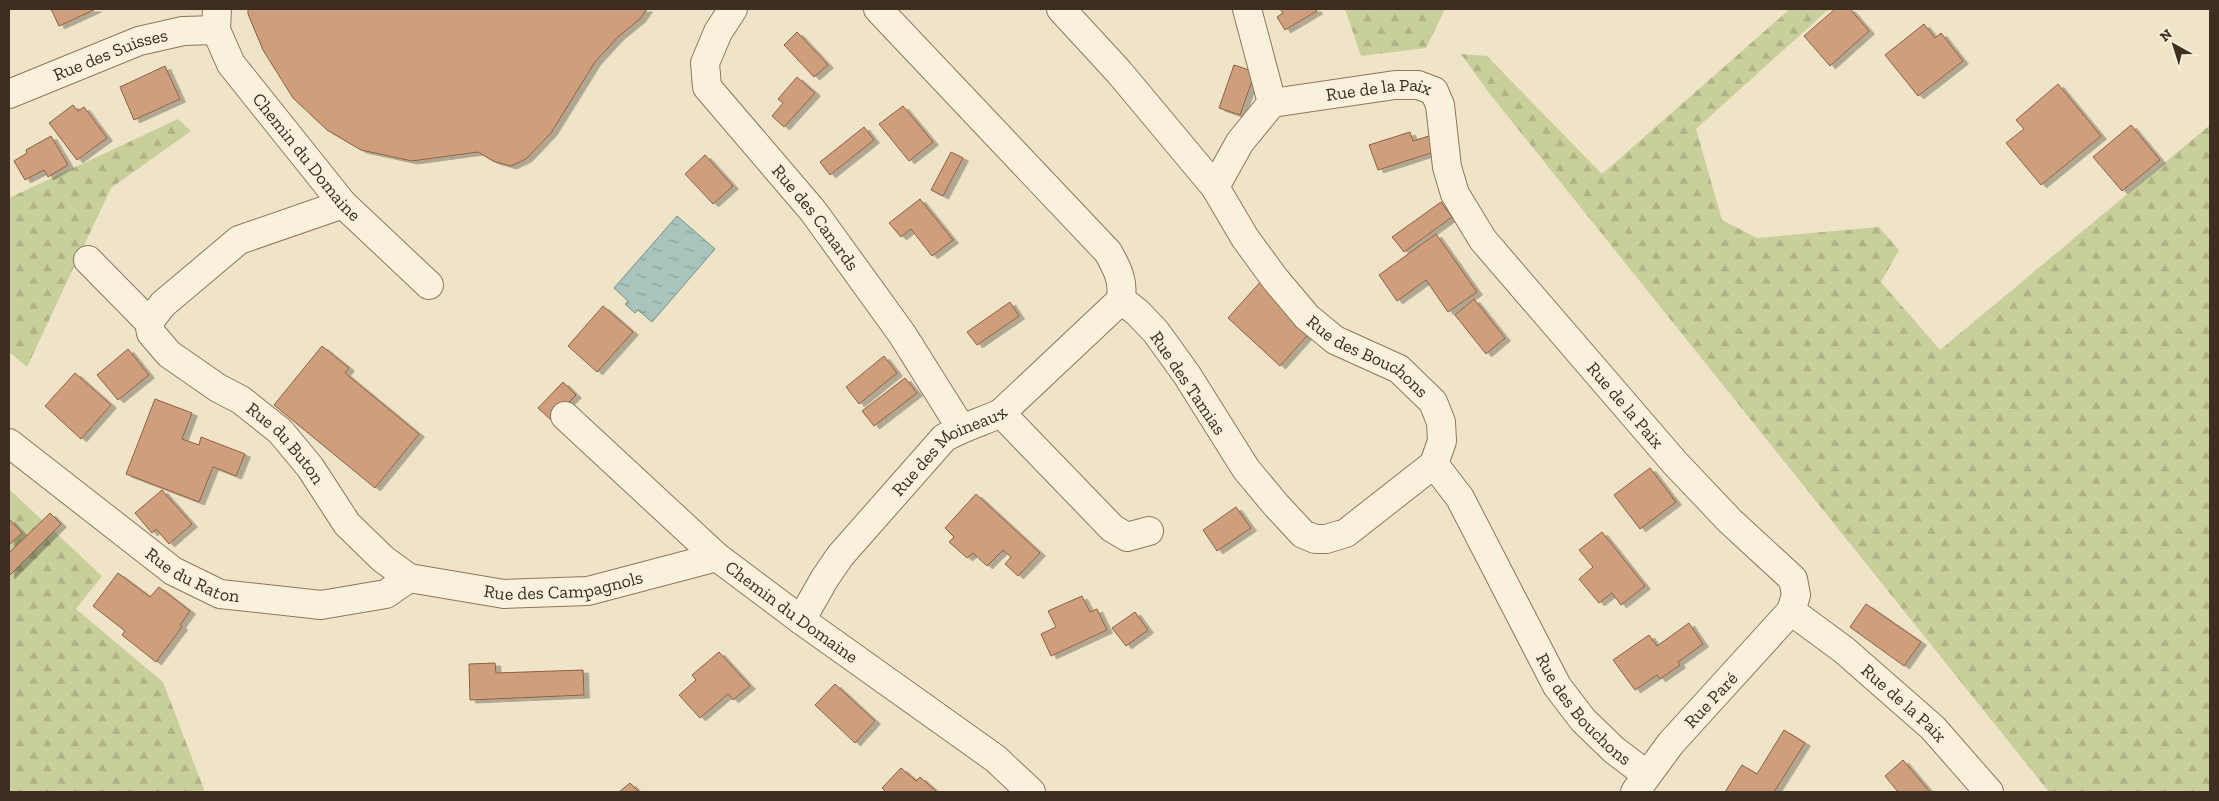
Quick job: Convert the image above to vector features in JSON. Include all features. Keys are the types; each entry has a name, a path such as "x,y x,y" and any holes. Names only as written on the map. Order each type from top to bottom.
{"street":[{"name":"Rue des Canards","path":"733,9 718,32 705,63 707,87 812,210 902,334 961,428"},
{"path":"878,9 1108,252 1118,272 1123,290 1120,301"},
{"name":"Rue des Bouchons","path":"1061,9 1119,72 1215,187 1245,238 1275,279 1307,317 1335,340 1399,369 1433,402 1441,422 1442,441 1434,464 1460,498 1557,686 1582,720 1614,750 1641,783"},
{"path":"1215,187 1240,142 1272,103 1247,9"},
{"name":"Rue des Suisses","path":"9,94 139,41 184,31 216,19"},
{"name":"Chemin du Domaine","path":"216,19 231,64 343,204 429,285"},
{"name":"Rue de la Paix","path":"1272,103 1395,85 1418,85 1434,91 1440,105 1447,168 1454,194 1484,240 1566,339 1674,463 1730,521 1793,579 1796,596 1791,612 1844,650 1933,728 1989,792"},
{"path":"149,322 163,304 239,240 343,204"},
{"name":"Rue du Buton","path":"88,260 149,322 151,333 169,354 218,388 241,400 280,430 310,467 347,524 383,559 409,578"},
{"name":"Rue des Moineaux","path":"801,620 824,578 847,548 944,438 961,428 980,423 1001,413 1120,301"},
{"name":"Rue des Tamias","path":"1120,301 1138,313 1156,332 1187,375 1242,463 1276,505 1303,534 1315,539 1326,539 1346,533 1434,464"},
{"path":"1001,413 1112,528 1127,537 1149,531"},
{"name":"Chemin du Domaine","path":"566,416 717,557 801,620 996,759 1031,792"},
{"name":"Rue du Raton","path":"9,443 173,572 220,594 321,605 386,594 409,578"},
{"name":"Rue des Campagnols","path":"409,578 504,594 588,591 717,557"},
{"name":"Rue Paré","path":"1641,783 1671,743 1791,612"}],"green space":[{"path":"1345,9 1445,9 1426,48 1361,56"},
{"path":"1790,9 1829,9 1696,129 1722,220 1757,238 1879,227 1899,250 1881,282 1940,350 2210,125 2210,792 2049,792 1489,93 1461,54 1487,56 1602,174"},
{"path":"178,119 191,131 111,188 27,367 9,352 9,198"},
{"path":"9,489 102,576 76,609 163,682 205,792 9,792"}],"water":[{"path":"677,216 715,249 652,322 638,310 635,313 625,304 628,301 614,288"}],"building":[{"path":"51,9 96,9 59,26"},
{"path":"248,9 647,9 640,19 619,36 595,62 551,133 526,159 511,166 493,161 478,152 412,161 361,150 327,130 293,98 263,50 248,14"},
{"path":"1280,9 1316,9 1317,11 1285,30 1277,17 1283,13"},
{"path":"1835,9 1850,9 1869,31 1830,66 1804,36"},
{"path":"1924,24 1935,38 1941,33 1963,61 1918,96 1885,55"},
{"path":"797,32 828,65 814,77 784,45"},
{"path":"1234,65 1255,72 1240,115 1219,108"},
{"path":"165,66 180,99 134,120 120,87"},
{"path":"797,77 815,93 784,127 772,116 783,103 778,99"},
{"path":"2058,84 2101,136 2041,185 2006,143 2024,129 2016,120"},
{"path":"73,105 78,111 84,107 107,138 77,160 49,123"},
{"path":"903,106 933,142 909,161 879,124"},
{"path":"2131,125 2160,160 2122,191 2093,157"},
{"path":"864,127 874,140 830,175 820,162"},
{"path":"1410,132 1413,141 1429,136 1434,152 1378,170 1369,145"},
{"path":"51,136 68,165 48,177 44,170 25,180 14,161 27,153 26,150"},
{"path":"951,152 963,158 943,196 931,190"},
{"path":"705,155 733,186 713,204 685,174"},
{"path":"920,199 953,240 932,256 911,229 901,237 889,223"},
{"path":"1441,202 1452,217 1404,252 1392,237"},
{"path":"1436,234 1477,292 1448,312 1426,280 1397,301 1379,275"},
{"path":"1262,280 1314,328 1280,366 1228,318"},
{"path":"1474,299 1505,338 1486,354 1455,315"},
{"path":"1010,302 1019,316 977,345 967,332"},
{"path":"603,306 633,332 597,372 568,346"},
{"path":"322,346 349,368 345,373 419,434 375,488 274,405"},
{"path":"128,349 149,375 118,400 97,375"},
{"path":"884,356 897,373 859,404 846,387"},
{"path":"75,373 111,405 81,439 45,406"},
{"path":"905,378 917,393 874,426 862,411"},
{"path":"563,382 576,395 551,420 538,408"},
{"path":"155,399 192,413 182,439 199,445 201,437 245,454 236,476 213,467 199,502 126,474"},
{"path":"1650,468 1676,502 1640,529 1614,495"},
{"path":"162,490 192,524 169,544 156,529 152,533 135,513"},
{"path":"976,494 1040,553 1018,576 1005,564 1011,557 1003,550 987,566 973,553 967,558 949,542 954,537 945,528"},
{"path":"1236,507 1251,528 1217,551 1203,530"},
{"path":"50,513 61,524 9,576 9,553"},
{"path":"9,519 22,533 9,545"},
{"path":"1602,532 1645,586 1621,605 1612,593 1599,603 1579,579 1593,567 1579,550"},
{"path":"118,573 150,597 159,587 190,611 180,625 182,627 156,662 122,635 125,631 93,606"},
{"path":"1082,596 1090,612 1097,609 1107,630 1051,656 1041,634 1056,627 1048,611"},
{"path":"1866,604 1921,642 1904,666 1850,627"},
{"path":"1135,612 1148,630 1126,646 1112,628"},
{"path":"1689,623 1703,644 1678,662 1680,665 1660,679 1657,675 1635,690 1613,660 1649,635 1657,646"},
{"path":"719,652 750,686 733,700 728,694 700,718 679,695 696,680 692,675"},
{"path":"495,663 496,673 583,670 584,695 470,700 469,664"},
{"path":"835,684 875,721 855,743 815,705"},
{"path":"1784,730 1805,743 1774,792 1725,792 1742,765 1757,774"},
{"path":"1903,760 1930,792 1898,792 1885,776"},
{"path":"901,768 916,781 920,777 937,792 886,792 882,788"},
{"path":"630,783 639,792 619,792"}]}
